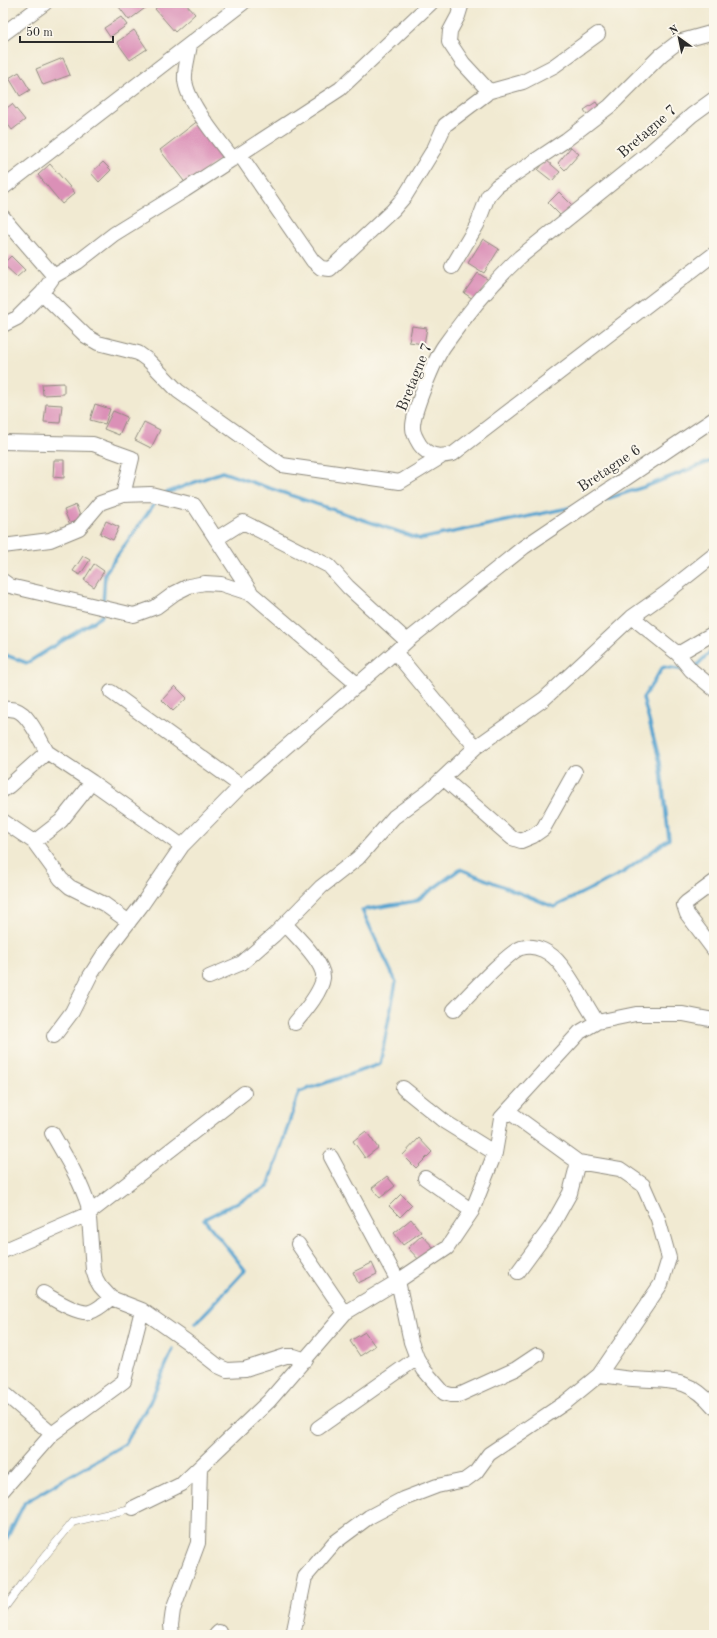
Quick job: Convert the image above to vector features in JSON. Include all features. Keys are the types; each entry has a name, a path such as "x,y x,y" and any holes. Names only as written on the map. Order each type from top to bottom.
{"street":[{"path":"3,34 45,3"},
{"path":"3,188 243,3"},
{"path":"3,325 17,318 42,293 54,276 78,262 114,234 340,89 432,3"},
{"path":"462,3 458,16 450,31 449,42 488,92"},
{"path":"452,267 477,225 488,196 497,186 566,140 610,106 661,55 678,42 714,32"},
{"path":"190,44 185,80 187,89 197,108 236,157 312,262 321,268 330,269 393,210 405,196 434,149 445,125 488,92 523,82 554,66 598,34"},
{"name":"Bretagne 7","path":"440,457 431,454 422,447 416,439 413,429 414,416 443,347 501,274 648,154 692,115 714,99"},
{"path":"3,217 54,276"},
{"path":"42,293 86,336 98,343 138,353 149,361 178,390 282,465 400,482 440,457 453,454 714,254"},
{"name":"Bretagne 6","path":"54,1036 72,1012 90,976 104,954 129,922 182,846 241,786 395,652 524,547 714,419"},
{"path":"3,442 93,444 132,458 123,495"},
{"path":"3,546 50,540 79,528 100,503 123,495 151,494 194,505 252,594 358,685"},
{"path":"216,539 243,522 329,566 348,587 407,642"},
{"path":"209,977 242,962 285,924 321,887 358,858 394,817 428,792 476,747 544,700 632,617 714,556"},
{"path":"3,581 10,586 134,614 145,612 156,607 175,593 189,586 205,583 221,584 252,594"},
{"path":"632,617 678,654 691,670 714,689"},
{"path":"678,654 714,633"},
{"path":"395,652 476,747"},
{"path":"111,692 241,786"},
{"path":"3,708 17,710 23,714 29,721 47,752 182,846"},
{"path":"3,790 47,752"},
{"path":"442,778 512,838 521,841 533,836 543,829 574,772"},
{"path":"34,842 61,821 92,782"},
{"path":"3,821 34,842 61,879 70,887 104,904 129,922"},
{"path":"714,882 684,905 687,914 714,950"},
{"path":"285,924 302,942 321,967 323,973 323,980 318,991 295,1023"},
{"path":"454,1010 504,960 520,948 532,946 543,950 560,964 596,1022"},
{"path":"133,1508 182,1484 269,1401 306,1360 345,1313 398,1281 447,1248 472,1212 495,1153 501,1118 580,1032 596,1022 636,1014 683,1014 714,1020"},
{"path":"403,1088 434,1114 495,1153"},
{"path":"3,1251 88,1214 244,1092"},
{"path":"293,1635 305,1577 334,1543 369,1517 403,1499 437,1486 465,1480 476,1472 490,1454 554,1410 599,1375 661,1284 669,1258 658,1219 643,1185 620,1169 578,1162 508,1111"},
{"path":"52,1133 81,1185 88,1205 93,1270 100,1286 111,1298 142,1310 218,1366 227,1370 244,1369 286,1356 294,1356 306,1360"},
{"path":"331,1157 398,1281 411,1342 417,1358 424,1370 444,1393 459,1395 516,1369 537,1355"},
{"path":"518,1272 551,1227 570,1193 578,1162"},
{"path":"426,1178 472,1212"},
{"path":"298,1244 345,1313"},
{"path":"43,1293 83,1312 90,1312 111,1298"},
{"path":"3,1490 52,1434 124,1381 142,1310"},
{"path":"318,1428 417,1358"},
{"path":"599,1375 634,1379 663,1380 685,1384 703,1394 714,1407"},
{"path":"3,1392 52,1434"},
{"path":"172,1635 171,1625 173,1610 198,1542 200,1467"}],"lane":[{"path":"3,1610 26,1578 73,1522 133,1508"}],"building":[{"path":"116,3 152,3 129,20"},
{"path":"162,3 185,3 195,14 175,32 155,9"},
{"path":"121,17 127,25 110,37 104,28"},
{"path":"134,30 147,49 130,60 117,42"},
{"path":"63,58 70,75 43,85 36,69"},
{"path":"19,72 30,90 20,96 9,78"},
{"path":"596,102 601,110 589,117 584,110"},
{"path":"12,104 25,120 12,130 3,118 3,111"},
{"path":"199,120 226,154 187,185 160,150"},
{"path":"571,147 579,154 565,170 558,163"},
{"path":"546,160 560,172 552,181 538,170"},
{"path":"103,162 111,170 99,182 91,173"},
{"path":"50,164 75,193 62,204 38,175"},
{"path":"559,192 573,206 562,217 548,203"},
{"path":"483,239 499,249 484,273 468,263"},
{"path":"11,256 25,270 17,277 3,264"},
{"path":"478,273 490,281 476,301 464,293"},
{"path":"412,326 427,328 424,344 409,342"},
{"path":"64,383 64,394 43,395 42,384"},
{"path":"46,404 62,405 60,423 44,422"},
{"path":"95,404 110,409 105,424 90,420"},
{"path":"113,411 127,417 119,435 104,429"},
{"path":"144,422 160,430 151,448 135,440"},
{"path":"54,460 64,460 64,478 53,477"},
{"path":"76,505 82,521 70,525 64,510"},
{"path":"106,521 119,527 113,540 100,534"},
{"path":"83,556 90,560 80,575 73,571"},
{"path":"94,564 104,571 94,587 84,580"},
{"path":"175,686 187,698 173,711 162,700"},
{"path":"366,1131 378,1148 365,1158 353,1141"},
{"path":"419,1138 432,1152 416,1168 403,1155"},
{"path":"387,1176 395,1186 380,1198 372,1188"},
{"path":"401,1194 412,1205 400,1217 389,1206"},
{"path":"411,1219 421,1232 403,1245 394,1233"},
{"path":"422,1235 435,1249 421,1262 408,1248"},
{"path":"372,1263 377,1274 358,1283 353,1272"},
{"path":"365,1332 375,1346 360,1356 350,1341"}],"waterway":[{"path":"606,499 644,487 714,460"},
{"path":"166,493 222,472 420,539 573,507"},
{"path":"103,605 105,573 157,500"},
{"path":"3,654 27,663 102,616 102,611"},
{"path":"694,668 714,648"},
{"path":"196,1323 245,1270 204,1219 268,1187 299,1092 380,1064 396,982 362,910 416,901 460,869 554,907 624,872 669,839 660,762 643,698 663,667 685,670"},
{"path":"3,1546 25,1502 125,1444 150,1402 173,1349"}]}
